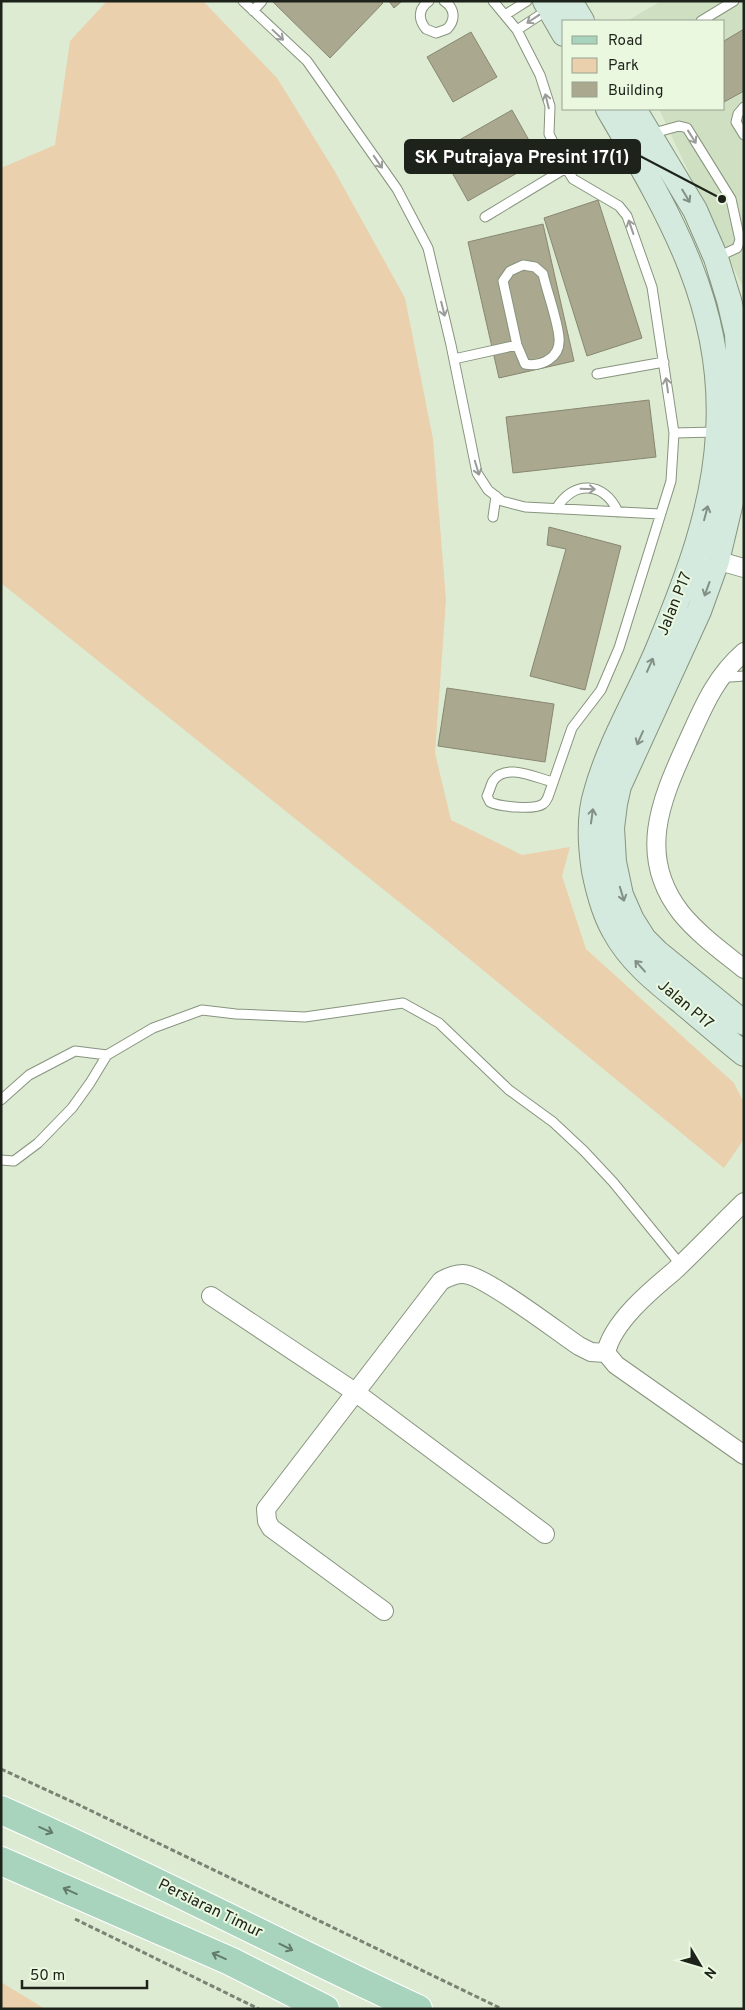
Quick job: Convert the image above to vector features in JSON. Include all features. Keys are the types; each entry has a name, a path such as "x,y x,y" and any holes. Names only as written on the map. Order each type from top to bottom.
{"main road":[{"name":"Persiaran Timur","path":"1,1810 101,1855 418,2009"},
{"path":"1,1861 230,1962 325,2009"}],"street":[{"path":"548,3 580,20"},
{"path":"548,3 562,30"},
{"name":"Jalan P17","path":"609,110 659,196 691,267 707,314 718,363 719,432 709,504 706,557 699,611 619,786 612,828 614,862 621,895 632,920 644,939 657,952 744,1023"},
{"name":"Jalan P17","path":"635,110 695,210 716,258 737,334 741,412 732,498 706,557 658,648 606,761 595,794 590,826 591,854 598,891 606,914 614,932 628,952 647,974 744,1054"},
{"path":"706,557 744,568"},
{"path":"744,652 722,674 709,696 663,800 656,851 660,872 667,891 682,913 699,931 744,969"},
{"path":"606,1353 608,1341 660,1282 744,1202"},
{"path":"384,1611 271,1528 266,1516 266,1509 271,1500 441,1281 451,1275 464,1274 473,1276 500,1291 579,1346 592,1352 606,1353 616,1364 744,1455"},
{"path":"211,1296 355,1392 546,1534"}],"lane":[{"path":"243,1 307,61 396,189 428,248 454,359 477,473 488,490 502,501 525,507 660,514"},
{"path":"253,11 262,1"},
{"path":"429,1 422,8 420,19 426,29 436,33 447,29 451,25 454,13 448,2"},
{"path":"493,1 517,30 540,75 550,106 550,134 566,168 573,179 620,206 627,216 652,286 674,433 671,482 619,648 601,690 572,728 553,782 544,804 533,807 497,805 490,802 487,796 493,782 501,774 513,771 553,782"},
{"path":"703,20 734,1"},
{"path":"505,15 548,3"},
{"path":"517,30 548,3"},
{"path":"744,107 738,114 736,122 744,135"},
{"path":"650,134 679,126 686,128 730,199 740,240 737,248 716,258"},
{"path":"486,217 566,168"},
{"path":"523,265 535,267 543,274 559,339 554,356 546,362 532,365 525,364 516,345 503,281 510,270 523,265"},
{"path":"454,359 516,345"},
{"path":"597,374 664,362"},
{"path":"674,433 719,432"},
{"path":"556,509 562,498 571,491 582,488 594,488 605,493 613,501 618,512"},
{"path":"492,517 496,496"},
{"path":"722,674 731,677 744,676"},
{"path":"1,1160 14,1160 38,1143 72,1108 107,1055 153,1028 202,1010 236,1014 305,1017 403,1003 439,1023 509,1090 553,1122 584,1150 613,1182 680,1264"},
{"path":"1,1100 29,1075 75,1051 107,1055"}],"path":[{"path":"1,1769 502,2009"},
{"path":"71,1917 259,2009"}],"shaded area":[{"path":"661,1 744,1 744,290 659,110 725,110 725,20 629,20"}],"green space":[{"path":"107,1 203,1 277,78 334,170 405,298 433,439 446,600 435,753 451,820 522,855 570,847 562,876 586,949 734,1083 744,1103 744,1139 724,1168 434,930 1,583 1,168 55,145 70,41"},
{"path":"1,1982 45,2009 1,2009"}],"building":[{"path":"272,1 381,1 383,3 330,58"},
{"path":"389,1 402,1 394,8"},
{"path":"744,29 744,91 725,101 725,40"},
{"path":"471,32 497,77 453,102 427,57"},
{"path":"512,110 540,160 468,201 440,151"},
{"path":"598,200 642,338 587,356 544,218"},
{"path":"543,224 574,361 499,378 468,242"},
{"path":"649,400 656,457 513,473 506,417"},
{"path":"549,527 621,546 585,690 530,676 566,549 547,545"},
{"path":"447,688 554,704 545,762 438,746"}],"place":[{"name":"SK Putrajaya Presint 17(1)","path":"722,199"}]}
